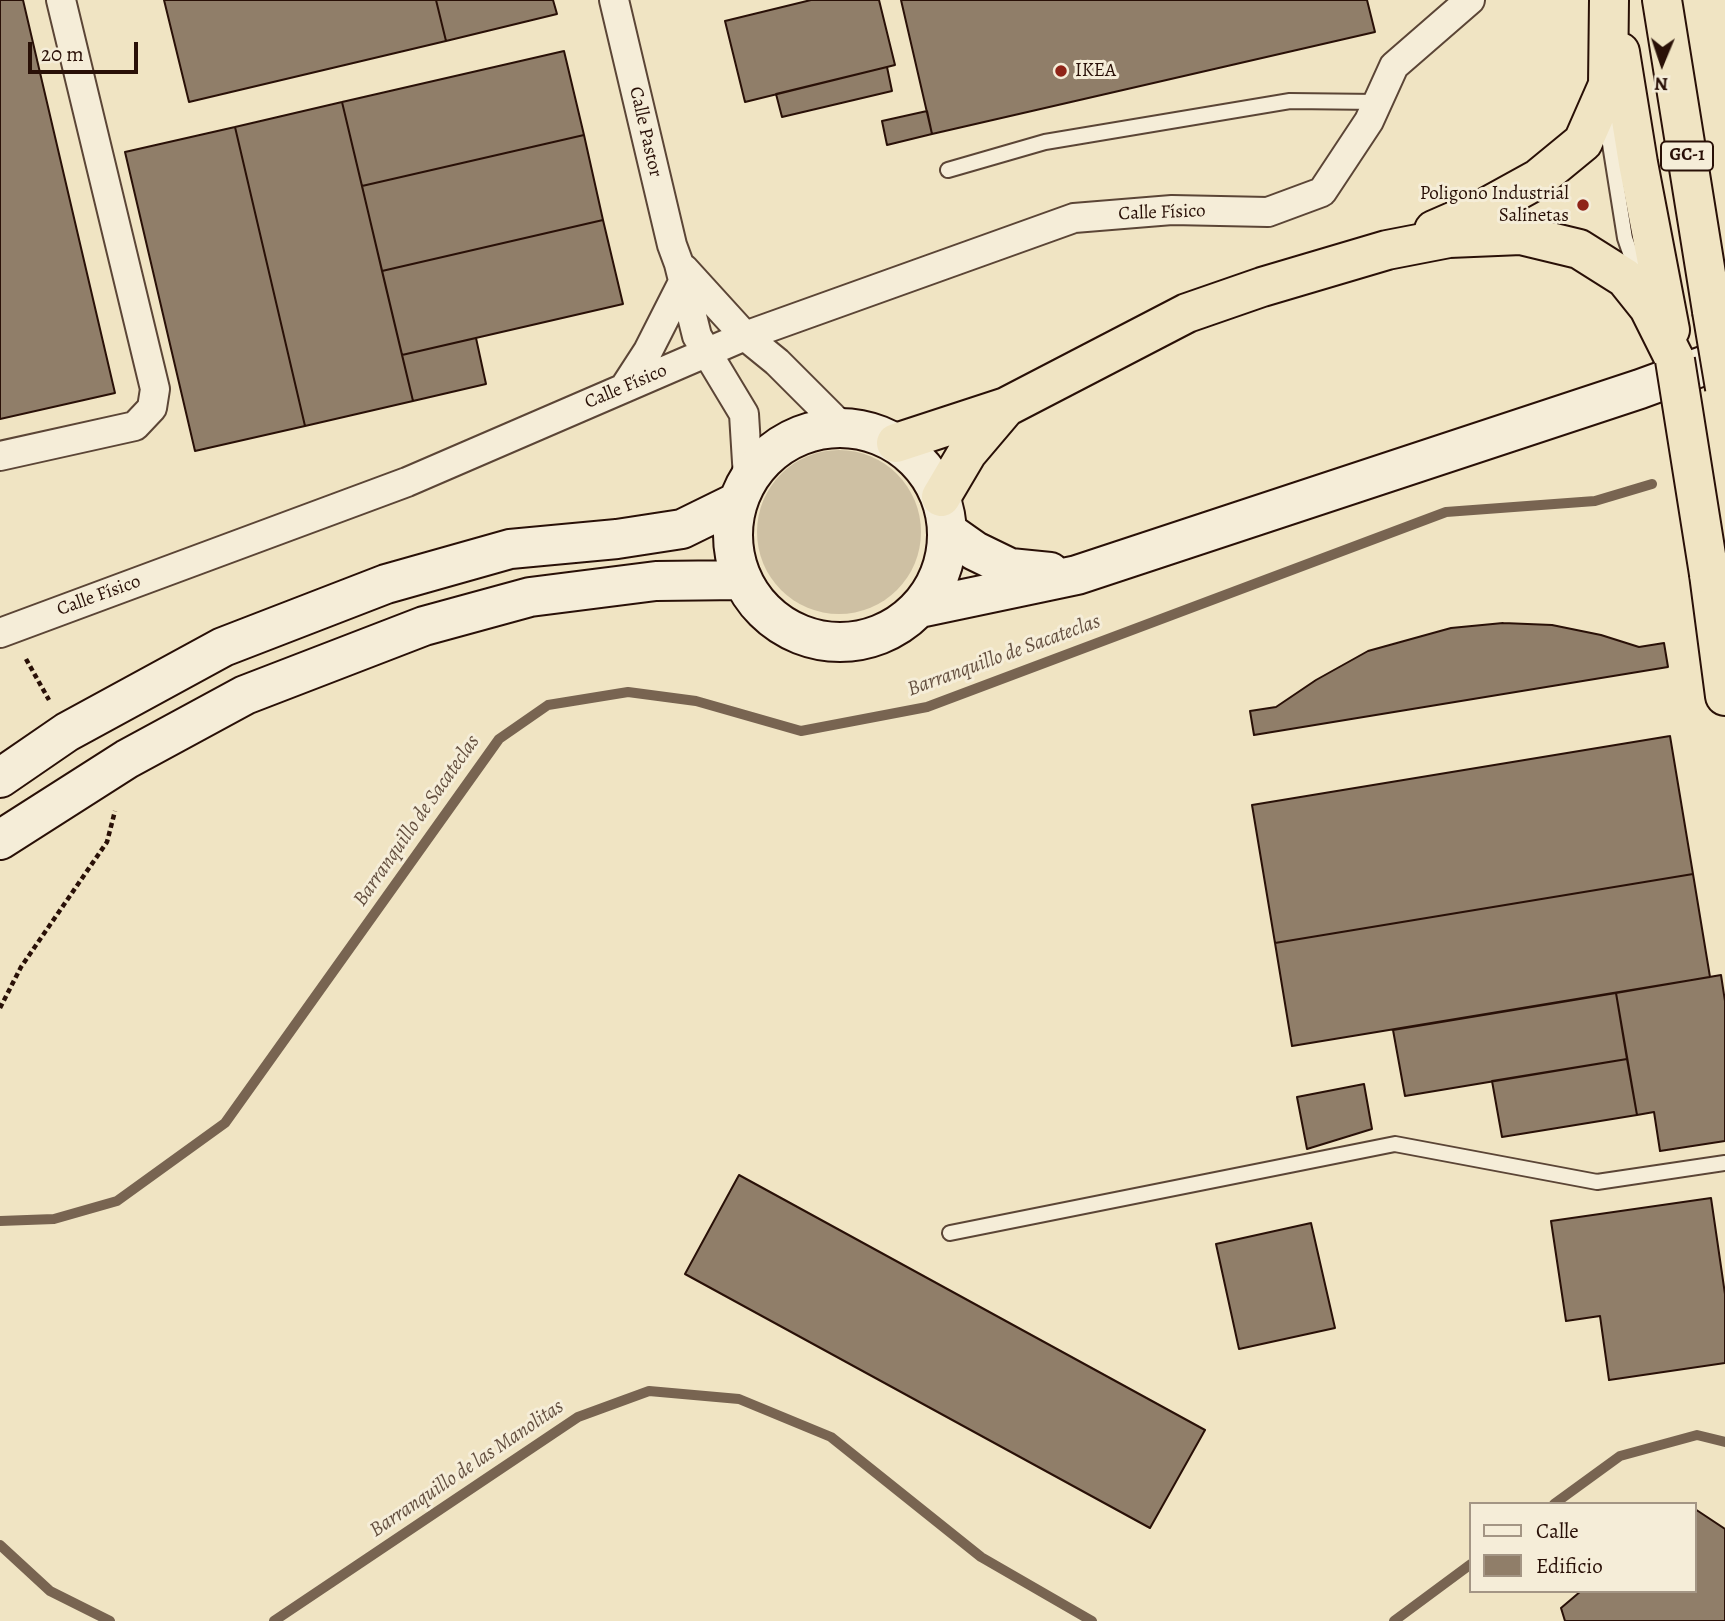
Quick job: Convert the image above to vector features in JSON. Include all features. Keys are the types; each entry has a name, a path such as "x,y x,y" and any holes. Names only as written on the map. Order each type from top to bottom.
{"highway":[{"path":"1387,250 1489,206 1538,179 1583,142 1608,85 1611,0"},
{"path":"1611,0 1638,163 1674,351 1725,696"},
{"name":"GC-1","path":"1662,0 1725,388"},
{"path":"896,443 1006,407 1187,313 1262,287 1387,250 1449,238 1521,235 1579,249 1625,278 1649,308 1674,351"},
{"path":"944,514 967,453 1006,407"}],"street":[{"path":"0,456 135,426 152,408 155,390 61,0"},
{"name":"Calle Pastor","path":"614,0 672,245 682,272 697,337 744,414 742,490"},
{"path":"1378,102 1394,66 1470,0"},
{"name":"Calle Físico","path":"1,633 407,482 745,336 1074,218 1172,210 1268,212 1322,192 1369,121 1378,102"},
{"path":"624,388 648,351 682,272"},
{"name":"Calle Pastor","path":"682,272 842,428"},
{"path":"920,608 1077,575 1640,389 1725,358"},
{"path":"944,514 945,559 936,586 920,608 892,630 858,642 823,642 789,631 761,610 741,580 733,555 731,528 742,490 765,457 786,441 813,431 842,428 870,432 896,443 923,466 944,514 975,551 1010,568 1077,575"},
{"path":"0,778 67,732 223,647 386,584 510,549 617,539 682,529 742,490"},
{"path":"0,840 127,759 245,695 424,626 530,597 656,582 741,580"}],"lane":[{"path":"1608,85 1609,144 1625,238 1649,308"},
{"path":"948,170 1045,142 1290,101 1378,102"},
{"path":"950,1233 1395,1144 1597,1182 1725,1163"}],"path":[{"path":"1,633 25,658 67,732"},
{"path":"0,1008 21,967 107,842 127,759"}],"shaded area":[{"path":"839,450 870,457 897,474 914,501 921,532 914,563 897,590 870,607 839,614 808,607 781,590 764,563 757,532 764,501 781,474 808,457"}],"building":[{"path":"0,0 23,0 115,393 0,419"},
{"path":"164,0 436,0 446,41 189,102"},
{"path":"436,0 553,0 557,14 446,41"},
{"path":"811,0 879,0 895,65 745,102 725,21"},
{"name":"IKEA","path":"901,0 1367,0 1375,32 932,134"},
{"path":"564,51 584,135 362,186 342,102"},
{"path":"887,67 892,91 782,117 776,94"},
{"path":"342,102 413,401 305,426 235,127"},
{"path":"927,111 932,134 887,145 882,121"},
{"path":"235,127 305,426 195,451 125,152"},
{"path":"584,135 603,220 382,271 362,186"},
{"path":"603,220 623,304 402,355 382,271"},
{"path":"476,338 486,384 413,401 402,355"},
{"path":"1503,623 1552,625 1601,635 1639,647 1664,643 1668,667 1254,735 1250,711 1276,707 1316,680 1368,651 1451,628"},
{"path":"1670,736 1693,874 1275,943 1252,805"},
{"path":"1693,874 1710,977 1292,1046 1275,943"},
{"path":"1721,975 1725,1001 1725,1141 1660,1151 1654,1112 1637,1115 1616,993"},
{"path":"1616,993 1627,1059 1405,1096 1393,1030"},
{"path":"1627,1059 1637,1115 1502,1137 1492,1081"},
{"path":"1364,1084 1372,1129 1307,1149 1297,1097"},
{"path":"739,1175 1205,1430 1150,1528 685,1274"},
{"path":"1711,1198 1725,1294 1725,1363 1609,1380 1600,1316 1566,1321 1551,1221"},
{"path":"1311,1223 1335,1328 1239,1349 1216,1244"},
{"path":"1697,1510 1725,1529 1725,1621 1565,1621 1561,1608 1579,1593 1697,1593"}],"waterway":[{"name":"Barranquillo de Sacateclas","path":"0,1221 54,1219 117,1201 225,1123 499,739 548,705 628,692 696,701 801,731 927,707 1446,512 1595,501 1652,484"},
{"name":"Barranquillo de las Manolitas","path":"274,1621 578,1417 649,1391 739,1399 831,1437 981,1557 1092,1621"},
{"name":"Barranquillo de las Manolitas","path":"1557,1502 1620,1456 1697,1435 1725,1442"},
{"name":"Barranquillo de las Manolitas","path":"0,1545 50,1591 110,1621"},
{"name":"Barranquillo de las Manolitas","path":"1394,1621 1470,1565"}],"place":[{"name":"IKEA","path":"1061,71"},
{"name":"Poligono Industrial Salinetas","path":"1583,205"}]}
